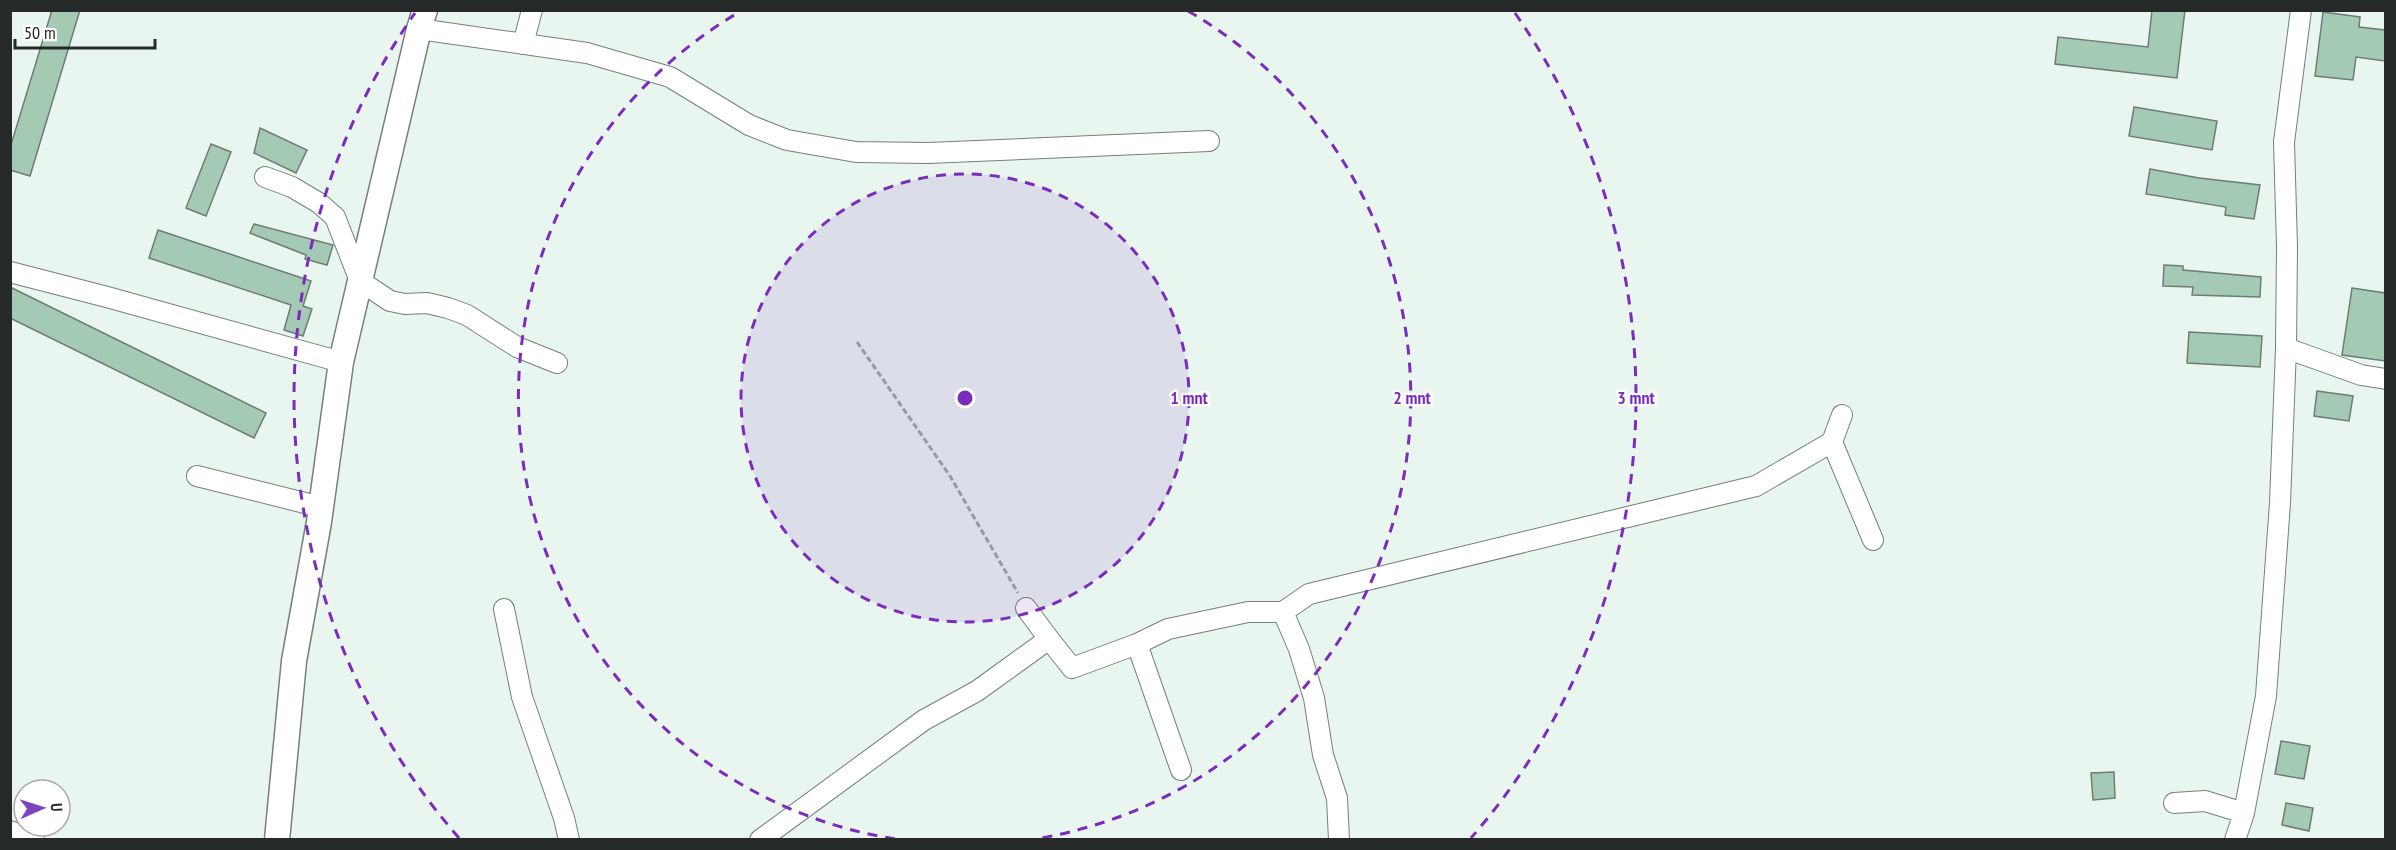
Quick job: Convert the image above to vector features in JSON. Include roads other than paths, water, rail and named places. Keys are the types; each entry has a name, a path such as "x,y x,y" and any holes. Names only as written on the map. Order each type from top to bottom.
{"street":[{"path":"523,44 532,10"},
{"path":"2235,840 2244,813 2266,696 2280,503 2286,348 2287,247 2284,142 2301,10"},
{"path":"277,840 294,661 321,507 341,363 422,20 523,44 587,53 670,77 749,124 787,140 856,152 928,153 1209,141"},
{"path":"265,177 292,187 319,203 335,218 360,281 390,301 405,304 427,303 467,315 517,347 557,363"},
{"path":"10,272 341,363"},
{"path":"2286,348 2361,375 2385,379"},
{"path":"1026,608 1072,668 1137,644 1168,629 1248,612 1283,612 1309,594 1756,486 1832,442 1842,415"},
{"path":"1832,442 1873,540"},
{"path":"197,476 321,507"},
{"path":"504,609 522,697 564,818 569,840"},
{"path":"1283,612 1299,649 1314,698 1323,755 1337,798 1339,840"},
{"path":"760,840 924,720 977,691 1049,639"},
{"path":"1137,644 1182,770"},
{"path":"2174,803 2205,801 2244,813"},
{"path":"10,831 34,840"}]}
